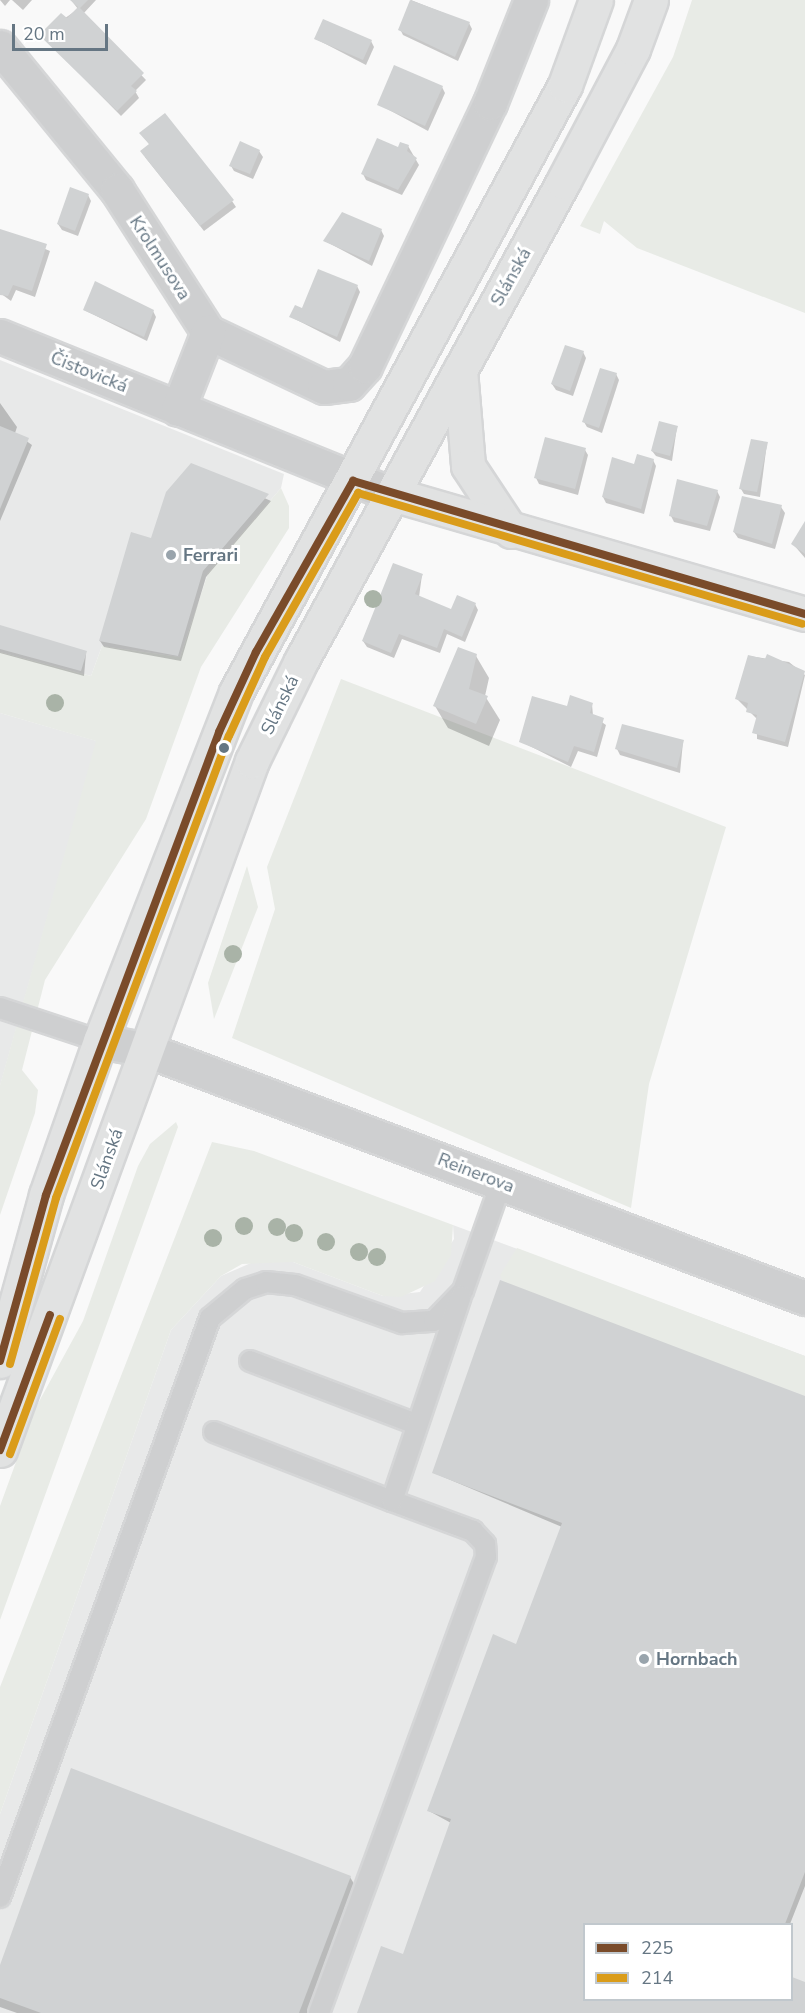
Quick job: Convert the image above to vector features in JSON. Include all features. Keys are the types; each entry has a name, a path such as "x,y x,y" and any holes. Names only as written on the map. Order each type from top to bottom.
{"main road":[{"path":"0,1361 46,1195 100,1041 236,692 353,481 565,85 596,0"},
{"name":"Slánská","path":"0,1450 252,761 392,494 633,49 651,0"},
{"path":"460,368 468,466 511,531"},
{"path":"392,494 511,531 805,614"}],"street":[{"path":"178,409 208,332 324,387 349,384 365,366 490,103 531,0"},
{"name":"Krolmusova","path":"0,47 117,190 208,332"},
{"name":"Čistovická","path":"0,336 353,481 392,494"},
{"name":"Reinerova","path":"100,1041 147,1050 805,1298"}],"lane":[{"path":"0,1008 100,1041"},
{"path":"392,1500 416,1424 501,1183"},
{"path":"0,1897 210,1318 245,1289 266,1282 294,1285 402,1323 434,1321 463,1291"},
{"path":"249,1362 416,1424"},
{"path":"214,1432 472,1531 485,1544 486,1557 319,2013"}],"shaded area":[{"path":"692,0 805,0 805,313 637,248 604,221 600,234 580,226 673,57"},
{"path":"0,360 284,474 281,488 208,573 180,657 102,646 91,676 0,652"},
{"path":"281,488 289,506 289,528 201,667 146,819 45,980 22,1070 38,1090 35,1113 0,1215 0,1085 96,741 0,713 0,652 91,676 102,646 180,657 208,573"},
{"path":"341,679 726,827 649,1084 631,1208 232,1038 275,909 267,867"},
{"path":"0,713 97,741 0,1086"},
{"path":"247,866 258,907 214,1019 208,983"},
{"path":"176,1122 178,1127 0,1620 0,1506 36,1407 83,1321 138,1166 150,1144"},
{"path":"212,1142 254,1151 453,1225 451,1255 435,1281 401,1297 383,1296 293,1262 242,1264 221,1276 171,1330 0,1814 0,1687"},
{"path":"453,1225 805,1356 805,2013 0,2013 0,1814 171,1330 221,1276 258,1260 293,1262 383,1296 420,1292 454,1239"},
{"path":"517,1248 805,1356 805,1396 504,1284 500,1275"}],"building":[{"path":"70,0 88,0 80,8 144,73 131,86 137,91 117,111 39,35 61,13 67,18 78,7"},
{"path":"410,0 470,22 455,57 398,30"},
{"path":"323,19 372,40 363,60 314,39"},
{"path":"394,65 443,86 425,126 377,105"},
{"path":"165,113 234,200 200,226 140,151 149,144 139,133"},
{"path":"377,138 398,147 400,142 409,145 407,151 417,158 398,190 361,174"},
{"path":"240,141 260,150 250,174 229,166"},
{"path":"70,187 89,194 75,231 57,224"},
{"path":"342,212 382,229 369,261 323,241"},
{"path":"0,229 47,244 32,291 13,285 8,296 0,295"},
{"path":"318,269 358,285 337,337 289,317 295,305 302,308"},
{"path":"95,281 154,310 144,337 83,310"},
{"path":"565,345 584,351 570,391 551,384"},
{"path":"600,368 617,373 599,428 582,422"},
{"path":"659,421 678,426 670,456 651,451"},
{"path":"0,426 29,438 0,509"},
{"path":"545,437 586,448 575,489 534,478"},
{"path":"751,439 768,442 757,492 739,489"},
{"path":"637,454 654,459 641,509 602,497 612,457 634,464"},
{"name":"Ferrari","path":"191,463 269,494 203,571 178,656 99,641 131,532 151,538 166,492"},
{"path":"677,479 718,490 707,526 669,516"},
{"path":"742,496 782,505 772,544 733,532"},
{"path":"805,521 805,554 791,544"},
{"path":"393,563 423,574 415,594 451,609 457,595 476,603 462,637 444,629 437,648 399,634 391,653 362,641"},
{"path":"0,625 87,651 81,671 0,649"},
{"path":"458,647 477,654 469,689 488,696 476,724 433,706"},
{"path":"767,654 805,671 785,742 752,733 757,715 746,712 748,703 735,699 748,655 765,659"},
{"path":"570,695 593,703 590,713 604,718 594,752 574,746 568,762 519,742 532,696 567,706"},
{"path":"622,724 684,740 677,768 615,749"},
{"name":"Hornbach","path":"500,1280 805,1396 805,1872 785,1923 583,1923 583,2001 793,2001 793,1977 805,1982 805,2013 357,2013 381,1946 403,1954 451,1819 427,1811 493,1634 516,1644 562,1523 432,1473"},
{"path":"71,1768 351,1876 299,2013 41,2013 0,1998 0,1965"}],"transit line":[{"name":"225","path":"0,1361 46,1195 219,732 256,652 353,481 805,614"},
{"name":"214","path":"10,1364 56,1198 229,736 265,657 358,493 802,624"},
{"name":"225","path":"0,1450 50,1315"},
{"name":"214","path":"10,1454 60,1319"}],"place":[{"name":"Ferrari","path":"171,555"},
{"name":"Hornbach","path":"644,1659"}]}
